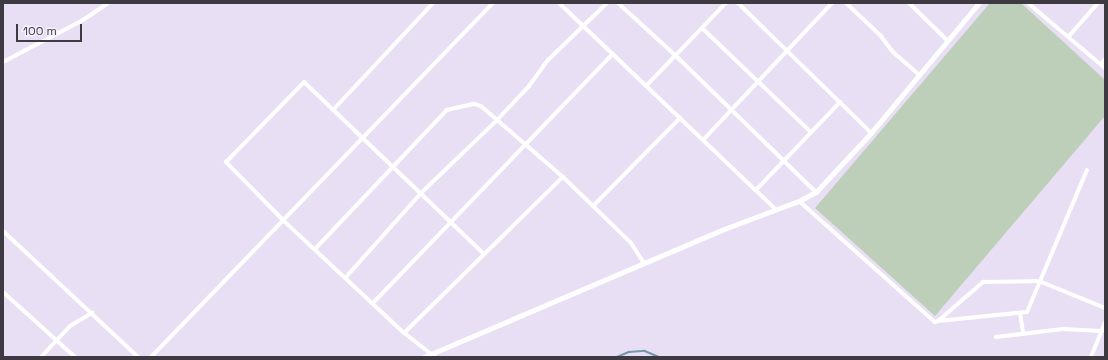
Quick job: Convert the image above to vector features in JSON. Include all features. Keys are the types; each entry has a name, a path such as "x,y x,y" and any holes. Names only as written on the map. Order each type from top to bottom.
{"street":[{"path":"3,62 83,20 108,3"},
{"path":"333,110 434,3"},
{"path":"151,357 493,3"},
{"path":"559,3 776,210"},
{"path":"346,277 421,193 497,120 529,86 548,60 607,3"},
{"path":"618,3 676,56 816,192"},
{"path":"646,86 726,3"},
{"path":"738,3 789,50 871,133"},
{"path":"703,140 832,3"},
{"path":"846,3 880,35 893,52 919,75"},
{"path":"909,3 948,41"},
{"path":"424,357 498,326 556,299 718,231 799,201 816,192 871,133 979,3"},
{"path":"1028,3 1069,36 1105,68"},
{"path":"1069,36 1098,3"},
{"path":"702,28 811,132"},
{"path":"373,303 613,54"},
{"path":"1101,64 1105,59"},
{"path":"436,357 404,333 346,277 284,221 226,162 304,82 484,254"},
{"path":"756,190 840,102"},
{"path":"315,250 446,110 474,104 481,106 563,177 631,244 644,263"},
{"path":"593,206 680,118"},
{"path":"799,201 935,322 1020,313 1027,312 1039,280 1087,170"},
{"path":"404,333 563,177"},
{"path":"3,231 138,357"},
{"path":"938,321 982,282 1039,280 1105,308"},
{"path":"3,292 57,339 75,357"},
{"path":"1020,313 1023,334"},
{"path":"41,357 70,326 92,314"},
{"path":"1091,357 1105,323"},
{"path":"996,337 1063,329 1102,331"}],"green space":[{"path":"990,3 1021,3 1105,80 1105,116 935,316 815,208"}],"waterway":[{"path":"617,357 629,352 645,351 659,357"}]}
